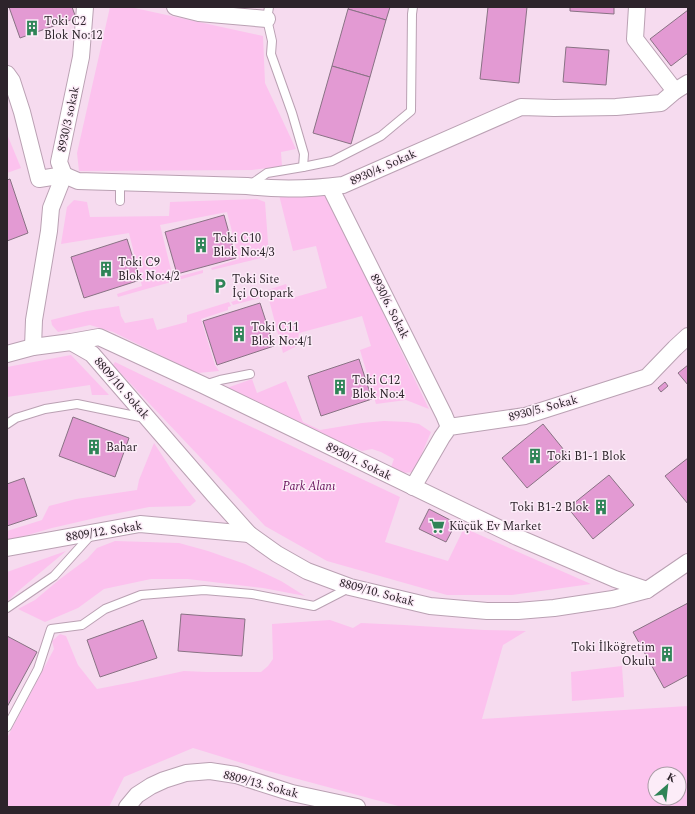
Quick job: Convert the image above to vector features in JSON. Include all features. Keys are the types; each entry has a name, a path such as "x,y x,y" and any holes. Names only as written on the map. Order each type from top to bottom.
{"street":[{"name":"8930/3 sokak","path":"64,175 59,162 81,57 85,7"},
{"path":"176,7 199,13 268,13"},
{"path":"637,7 635,39 682,87"},
{"path":"7,74 12,81 22,112 39,179 64,175"},
{"name":"8930/4. Sokak","path":"64,175 78,181 120,183 247,186 268,189 330,187 343,185 520,107 616,107 661,103 682,87"},
{"path":"33,347 34,320 49,232 51,208 64,175"},
{"name":"8930/6. Sokak","path":"330,187 449,427"},
{"name":"8930/5. Sokak","path":"449,427 525,416 647,377 688,336"},
{"name":"8930/1. Sokak","path":"71,342 99,337 203,385 517,537 613,578 647,590"},
{"path":"7,354 33,347 71,342"},
{"name":"8809/10. Sokak","path":"71,342 92,354 249,534 277,554 301,567 350,587 430,606 487,611 518,611 554,608 613,599 647,590 688,562"},
{"path":"413,487 449,427"},
{"name":"8809/12. Sokak","path":"7,548 140,524 249,534"},
{"name":"8809/13. Sokak","path":"127,807 137,794 164,780 186,773 210,771 236,775 292,793 357,807"}],"lane":[{"path":"247,186 267,173 332,161 381,136 411,111 413,7"},
{"path":"268,13 272,41 271,54 292,113 304,154 303,167"},
{"path":"120,183 120,202"},
{"path":"203,385 250,374"},
{"path":"7,424 16,418 45,409 77,404 148,419"},
{"path":"7,608 54,576 94,532"},
{"path":"7,727 38,669 51,630 82,624 105,609 141,595 204,590 252,594 314,606 350,587"}],"green space":[{"path":"110,7 130,7 263,36 265,83 296,149 281,152 282,166 252,170 79,171 77,153"},
{"path":"7,134 21,168 7,173"},
{"path":"279,195 326,195 429,409 406,400 376,404 360,350 371,346 362,316 299,333 297,346 283,353 268,296 233,305 231,302 286,284 292,298 327,288 316,246 293,251"},
{"path":"257,199 265,202 269,256 212,270 211,268 239,259 227,212 160,225 173,278 203,270 203,273 118,297 117,294 142,286 129,233 61,244 67,207 74,200 87,202 90,217 169,216 170,202"},
{"path":"229,302 231,306 228,307 228,310 201,319 215,365 219,371 195,372 113,332 90,325 58,332 52,325 51,320 87,311 119,306 121,316 125,323 153,318 157,330 187,322 187,315"},
{"path":"71,355 109,395 92,395 90,385 7,397 7,367"},
{"name":"Park Alanı","path":"115,362 400,497 385,542 448,561 464,528 591,584 512,595 447,595 327,561 265,526 113,365"},
{"path":"252,379 257,393 286,381 303,422 320,430 384,421 419,424 431,432 414,472 402,473 391,467 394,459 381,452 372,449 362,451 291,421 224,389"},
{"path":"154,443 171,469 196,501 190,506 149,507 52,528 7,541 7,531 42,520 49,506 76,499 137,490 139,480"},
{"path":"115,541 179,543 208,551 245,564 281,581 305,596 263,588 188,579 151,579 104,589 78,608 45,622 18,609 35,600 87,559 97,548"},
{"path":"66,551 17,592 7,602 7,572"},
{"path":"330,620 353,628 361,623 526,631 503,645 482,719 688,706 688,807 402,807 268,771 193,748 124,777 109,807 7,807 7,738 54,649 52,641 60,634 66,636 78,665 97,689 184,671 261,672 273,659 272,624"},
{"path":"622,666 624,697 572,701 571,672"}],"building":[{"name":"Toki C2 Blok No:12","path":"9,7 72,7 76,18 20,38"},
{"path":"349,7 390,7 386,20 348,9"},
{"path":"488,7 527,7 519,83 480,79"},
{"path":"570,7 614,7 614,14 570,11"},
{"path":"348,9 386,20 370,77 332,66"},
{"path":"688,10 688,53 671,66 650,39"},
{"path":"566,47 609,50 606,85 563,82"},
{"path":"332,66 370,77 351,144 313,133"},
{"path":"10,179 28,233 7,241 7,180"},
{"name":"Toki C10 Blok No:4/3","path":"224,215 236,258 177,274 165,232"},
{"name":"Toki C9 Blok No:4/2","path":"127,239 140,280 84,298 71,257"},
{"name":"Toki C11 Blok No:4/1","path":"260,303 274,346 217,365 203,321"},
{"name":"Toki C12 Blok No:4","path":"359,359 372,399 321,416 308,376"},
{"path":"688,365 688,385 678,373"},
{"path":"665,382 668,386 661,392 658,388"},
{"name":"Bahar","path":"73,417 129,438 115,477 59,456"},
{"name":"Toki B1-1 Blok","path":"543,424 568,455 527,488 502,458"},
{"path":"688,458 688,504 665,476"},
{"name":"Toki B1-2 Blok","path":"609,475 634,505 593,539 568,508"},
{"path":"24,478 37,516 7,526 7,484"},
{"name":"Küçük Ev Market","path":"429,509 456,523 446,542 419,529"},
{"name":"Toki İlköğretim Okulu","path":"688,603 688,675 664,688 633,632"},
{"path":"181,614 245,619 242,656 178,651"},
{"path":"143,620 157,658 100,677 87,640"},
{"path":"7,636 37,652 7,707"}],"place":[{"name":"Toki C2 Blok No:12","path":"32,28"},
{"name":"Toki C10 Blok No:4/3","path":"201,245"},
{"name":"Toki C9 Blok No:4/2","path":"106,269"},
{"name":"Toki Site İçi Otopark","path":"220,286"},
{"name":"Toki C11 Blok No:4/1","path":"239,334"},
{"name":"Toki C12 Blok No:4","path":"340,387"},
{"name":"Bahar","path":"94,447"},
{"name":"Toki B1-1 Blok","path":"535,456"},
{"name":"Toki B1-2 Blok","path":"601,507"},
{"name":"Küçük Ev Market","path":"437,526"},
{"name":"Toki İlköğretim Okulu","path":"667,654"}]}
